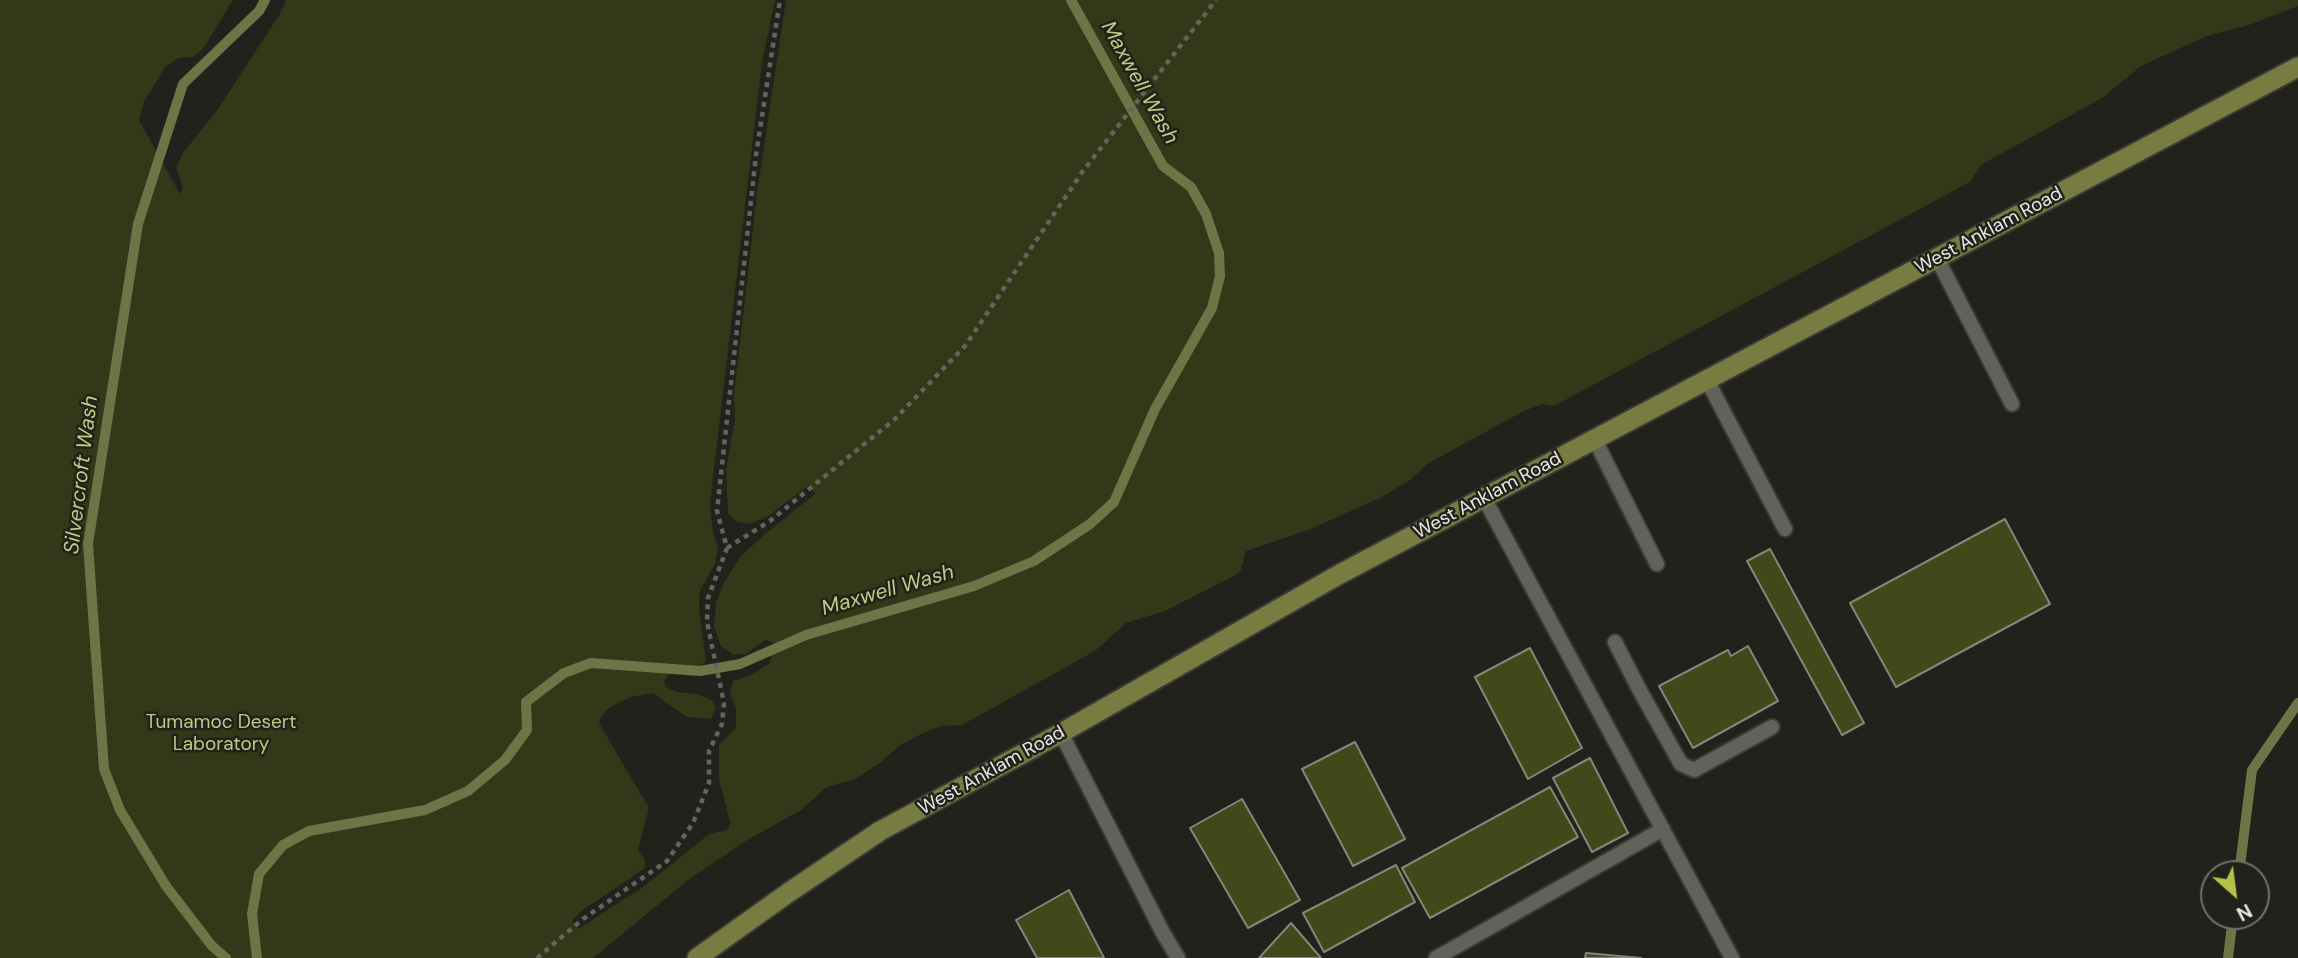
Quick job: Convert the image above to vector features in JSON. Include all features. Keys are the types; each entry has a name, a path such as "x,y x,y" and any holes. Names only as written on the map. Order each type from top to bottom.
{"main road":[{"name":"West Anklam Road","path":"697,958 880,831 1061,733 1340,574 2298,67"}],"lane":[{"path":"1937,258 2012,404"},
{"path":"1707,380 1785,529"},
{"path":"1595,440 1657,564"},
{"path":"1484,498 1732,958"},
{"path":"1615,642 1681,764 1694,770 1772,727"},
{"path":"1061,733 1178,958"},
{"path":"1436,958 1662,829"}],"path":[{"path":"537,958 583,919 667,862 693,823 709,783 709,751 722,724 724,703 707,622 708,598 727,548 718,512 756,155 780,0"},
{"path":"727,548 770,521 895,419 965,346 1083,171 1216,0"}],"green space":[{"name":"Tumamoc Desert Laboratory","path":"0,0 233,0 203,49 193,57 179,58 165,67 143,104 139,120 180,194 183,188 176,167 183,153 218,109 281,12 286,0 775,0 762,63 710,504 713,533 718,547 715,564 700,591 699,607 706,662 668,675 664,682 666,687 677,692 696,694 712,700 716,707 711,719 687,717 653,693 631,697 610,707 602,715 599,723 649,808 638,850 645,860 645,868 572,920 578,929 646,885 709,834 728,830 730,822 719,780 719,745 736,728 736,709 730,693 733,681 753,674 770,663 774,643 766,640 745,654 733,655 721,646 714,626 716,602 740,557 815,494 809,485 767,517 750,524 737,522 728,513 726,469 735,420 734,395 757,193 786,0 2298,0 2298,6 2249,25 2207,36 2141,66 2102,98 1981,165 1970,182 1554,406 1542,404 1524,411 1427,464 1410,480 1380,498 1308,530 1246,551 1241,570 1234,576 1165,611 1126,623 1095,651 962,725 941,726 921,734 899,746 880,763 855,779 827,787 801,810 744,842 692,877 593,958 0,958"}],"building":[{"path":"2005,519 2050,604 1896,687 1850,603"},
{"path":"1770,549 1864,723 1842,735 1747,561"},
{"path":"1748,646 1778,701 1693,748 1659,686 1728,650 1731,656"},
{"path":"1530,648 1582,748 1528,779 1475,677"},
{"path":"1355,742 1405,839 1353,866 1302,769"},
{"path":"1590,758 1628,833 1592,852 1553,778"},
{"path":"1550,787 1578,837 1430,918 1402,868"},
{"path":"1242,799 1300,900 1248,928 1190,828"},
{"path":"1396,865 1415,902 1324,952 1303,913"},
{"path":"1069,890 1104,958 1037,958 1016,920"},
{"path":"1291,923 1321,958 1259,958"},
{"path":"1586,953 1641,958 1585,958"}],"waterway":[{"name":"Silvercroft Wash","path":"226,958 212,946 166,886 120,810 104,769 88,544 138,224 183,84 259,11 265,0"},
{"name":"Maxwell Wash","path":"257,958 252,914 259,874 283,845 309,831 425,810 468,791 505,760 527,730 526,702 564,673 591,663 700,671 740,664 806,635 974,586 1034,561 1090,524 1114,502 1155,409 1212,308 1220,276 1219,253 1206,214 1191,187 1163,166 1071,0"},
{"path":"2241,860 2252,770 2298,703"},
{"path":"2228,958 2231,930"}]}
